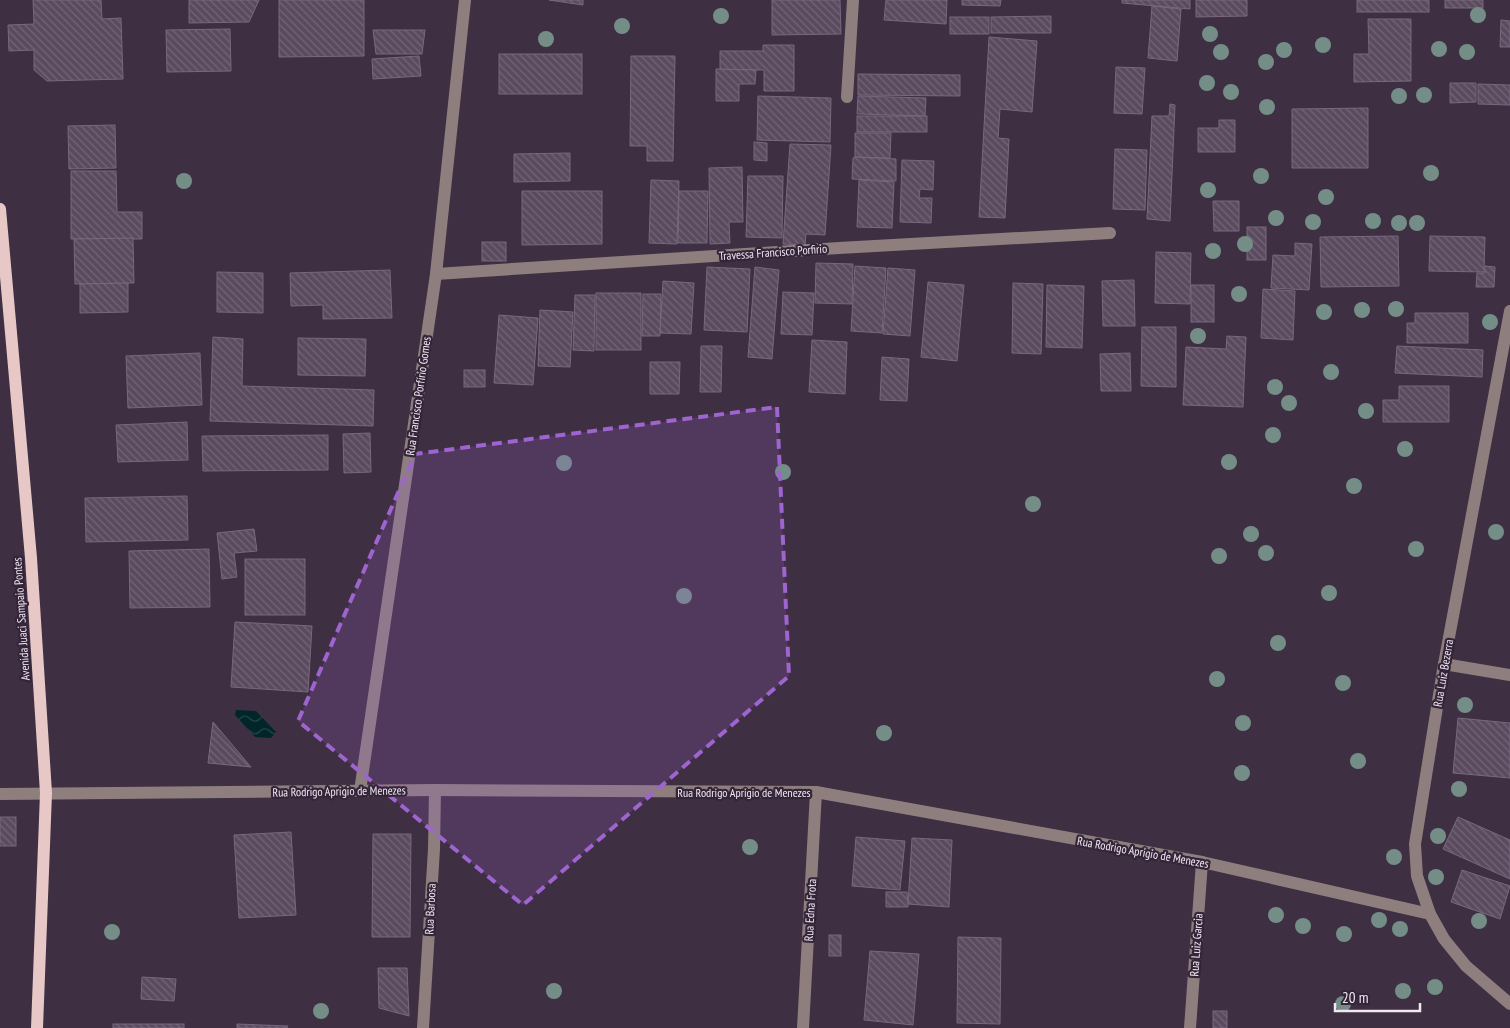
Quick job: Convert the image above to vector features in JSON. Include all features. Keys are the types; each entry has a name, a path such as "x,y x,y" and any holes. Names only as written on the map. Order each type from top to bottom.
{"main road":[{"name":"Avenida Juaci Sampaio Pontes","path":"0,209 32,558 46,793 37,1028"}],"street":[{"name":"Rua Francisco Porfírio Gomes","path":"360,791 436,274 465,0"},
{"path":"847,97 853,0"},
{"name":"Travessa Francisco Porfirio","path":"436,274 848,247 1110,233"},
{"name":"Rua Luiz Bezerra","path":"1510,311 1444,664 1415,844 1417,876 1430,914 1444,939 1466,966 1510,1004"},
{"path":"1444,664 1510,675"},
{"name":"Rua Rodrigo Aprigio de Menezes","path":"0,794 435,790 816,792 1202,862 1430,914"},
{"name":"Rua Barbosa","path":"423,1028 434,849 435,790"},
{"name":"Rua Edna Frota","path":"804,1028 816,792"},
{"name":"Rua Luiz Garcia","path":"1190,1028 1202,862"}],"highlighted area":[{"path":"777,407 789,676 523,905 298,721 415,454"}],"water":[{"path":"236,710 256,711 276,732 271,738 255,737 235,715"}],"building":[{"path":"33,0 101,0 102,19 121,18 123,79 47,81 34,70 34,50 9,51 8,25 34,24"},
{"path":"189,0 259,0 249,22 189,23"},
{"path":"279,0 364,0 364,56 279,57"},
{"path":"549,0 583,0 583,5"},
{"path":"772,0 840,0 841,34 772,35"},
{"path":"886,0 947,0 946,24 884,20"},
{"path":"962,0 1001,0 1000,6 962,5"},
{"path":"1122,0 1190,0 1190,9 1122,3"},
{"path":"1196,0 1247,0 1247,16 1196,17"},
{"path":"1357,0 1429,0 1429,12 1357,12"},
{"path":"1445,0 1483,0 1483,8 1445,8"},
{"path":"1152,6 1181,9 1177,61 1148,58"},
{"path":"1051,16 1051,33 991,33 991,17"},
{"path":"950,17 989,17 989,34 950,34"},
{"path":"1368,19 1411,19 1411,81 1354,82 1354,54 1369,54"},
{"path":"1501,20 1510,21 1510,47 1500,47"},
{"path":"230,29 231,71 167,72 166,30"},
{"path":"373,30 425,30 422,54 376,54"},
{"path":"989,37 1037,41 1032,112 1000,109 998,138 1009,139 1005,218 979,217"},
{"path":"763,45 794,45 794,91 764,91 764,70 720,70 720,51 763,51"},
{"path":"499,54 582,54 582,94 499,94"},
{"path":"419,56 421,76 373,79 372,59"},
{"path":"631,56 675,56 673,161 647,161 647,146 630,146"},
{"path":"1116,67 1145,68 1142,114 1114,113"},
{"path":"716,69 756,70 755,84 739,84 739,101 716,101"},
{"path":"858,74 960,75 960,96 858,95"},
{"path":"1450,83 1476,83 1476,102 1450,103"},
{"path":"1478,84 1510,85 1510,105 1478,104"},
{"path":"758,96 831,98 830,142 757,140"},
{"path":"858,96 926,98 925,116 857,114"},
{"path":"1170,104 1175,105 1170,221 1147,219 1152,116 1169,116"},
{"path":"1368,108 1368,168 1292,168 1292,109"},
{"path":"857,116 927,116 927,132 857,132"},
{"path":"1219,120 1235,120 1235,152 1198,152 1198,128 1219,128"},
{"path":"115,125 116,168 69,169 68,126"},
{"path":"855,133 891,133 890,158 855,157"},
{"path":"754,142 767,143 767,161 754,160"},
{"path":"790,144 831,145 825,235 806,234 805,245 783,244"},
{"path":"1115,149 1147,150 1145,210 1113,209"},
{"path":"570,153 570,181 514,182 514,154"},
{"path":"853,158 896,159 896,181 852,179"},
{"path":"902,160 934,161 933,190 920,189 919,198 932,198 931,223 900,222"},
{"path":"742,167 743,222 729,222 730,243 710,244 709,168"},
{"path":"71,171 116,171 117,212 142,212 142,239 71,239"},
{"path":"748,176 783,176 782,238 746,237"},
{"path":"651,180 679,181 677,244 649,243"},
{"path":"859,180 894,182 892,228 857,227"},
{"path":"522,191 602,191 602,244 522,245"},
{"path":"679,191 708,191 707,243 678,243"},
{"path":"1213,201 1239,201 1239,231 1214,231"},
{"path":"1247,227 1266,227 1266,260 1247,260"},
{"path":"1398,236 1399,286 1321,287 1320,237"},
{"path":"1430,236 1485,237 1484,272 1429,271"},
{"path":"133,238 134,283 75,284 74,239"},
{"path":"482,242 506,242 506,261 482,261"},
{"path":"1295,243 1312,244 1309,290 1271,288 1273,255 1295,256"},
{"path":"1156,252 1191,253 1190,304 1155,303"},
{"path":"816,263 853,264 852,304 815,303"},
{"path":"855,266 886,268 882,333 851,331"},
{"path":"1485,266 1495,267 1494,287 1476,287 1477,273 1485,273"},
{"path":"707,267 750,269 747,332 704,330"},
{"path":"755,267 779,270 772,359 748,357"},
{"path":"888,268 915,270 910,336 883,334"},
{"path":"390,270 392,318 323,319 323,305 291,306 290,273"},
{"path":"217,272 263,273 263,313 217,312"},
{"path":"1134,280 1135,326 1103,326 1102,281"},
{"path":"663,281 694,283 691,334 660,333"},
{"path":"928,282 964,285 957,361 921,357"},
{"path":"128,283 128,312 80,313 80,284"},
{"path":"1013,283 1043,284 1041,354 1012,353"},
{"path":"1047,285 1084,286 1082,348 1046,347"},
{"path":"1191,285 1214,285 1214,322 1191,322"},
{"path":"1263,289 1295,291 1293,340 1261,338"},
{"path":"783,292 814,293 812,335 781,334"},
{"path":"596,293 641,293 641,350 596,350"},
{"path":"643,294 661,294 660,336 642,336"},
{"path":"575,295 595,295 594,351 573,350"},
{"path":"540,310 573,312 570,367 538,366"},
{"path":"1415,313 1468,313 1468,343 1407,343 1407,323 1415,323"},
{"path":"499,315 538,318 533,385 494,383"},
{"path":"1142,327 1176,327 1176,387 1141,386"},
{"path":"1227,336 1246,337 1243,407 1183,405 1186,347 1226,349"},
{"path":"213,337 243,339 242,386 374,390 373,426 210,421"},
{"path":"298,338 366,339 365,376 298,375"},
{"path":"812,340 847,342 845,394 809,392"},
{"path":"701,346 722,346 721,392 700,392"},
{"path":"1397,346 1483,350 1482,377 1395,373"},
{"path":"200,353 202,405 128,408 126,356"},
{"path":"1130,353 1131,391 1101,391 1100,354"},
{"path":"882,357 909,359 907,401 880,400"},
{"path":"650,362 680,362 679,394 650,394"},
{"path":"464,370 485,370 485,387 464,387"},
{"path":"1399,386 1449,386 1449,422 1383,422 1383,400 1399,400"},
{"path":"187,422 188,460 118,462 116,425"},
{"path":"370,433 371,472 344,473 343,434"},
{"path":"328,435 328,470 203,471 202,436"},
{"path":"187,496 188,540 86,542 85,498"},
{"path":"254,529 257,551 234,553 237,577 222,579 217,533"},
{"path":"209,549 210,607 130,608 129,551"},
{"path":"245,559 305,559 305,615 245,615"},
{"path":"235,622 312,626 308,692 231,687"},
{"path":"1458,718 1510,723 1510,778 1453,773"},
{"path":"213,722 251,767 208,763"},
{"path":"0,817 16,817 16,846 0,846"},
{"path":"1458,817 1510,840 1510,879 1443,849"},
{"path":"291,832 296,915 239,918 234,835"},
{"path":"373,834 411,834 410,937 372,937"},
{"path":"856,837 905,841 900,890 852,886"},
{"path":"912,838 952,840 949,907 908,904"},
{"path":"1462,870 1510,886 1500,919 1451,902"},
{"path":"886,892 907,892 908,907 886,907"},
{"path":"829,935 841,935 841,956 829,956"},
{"path":"958,937 1001,938 1000,1024 957,1023"},
{"path":"870,951 919,954 913,1025 864,1020"},
{"path":"378,968 407,968 409,1016 379,1008"},
{"path":"142,977 176,979 174,1001 141,999"},
{"path":"1213,1011 1227,1011 1227,1028 1213,1028"},
{"path":"113,1024 184,1024 184,1028 113,1028"},
{"path":"237,1024 288,1026 287,1028 237,1028"}]}
